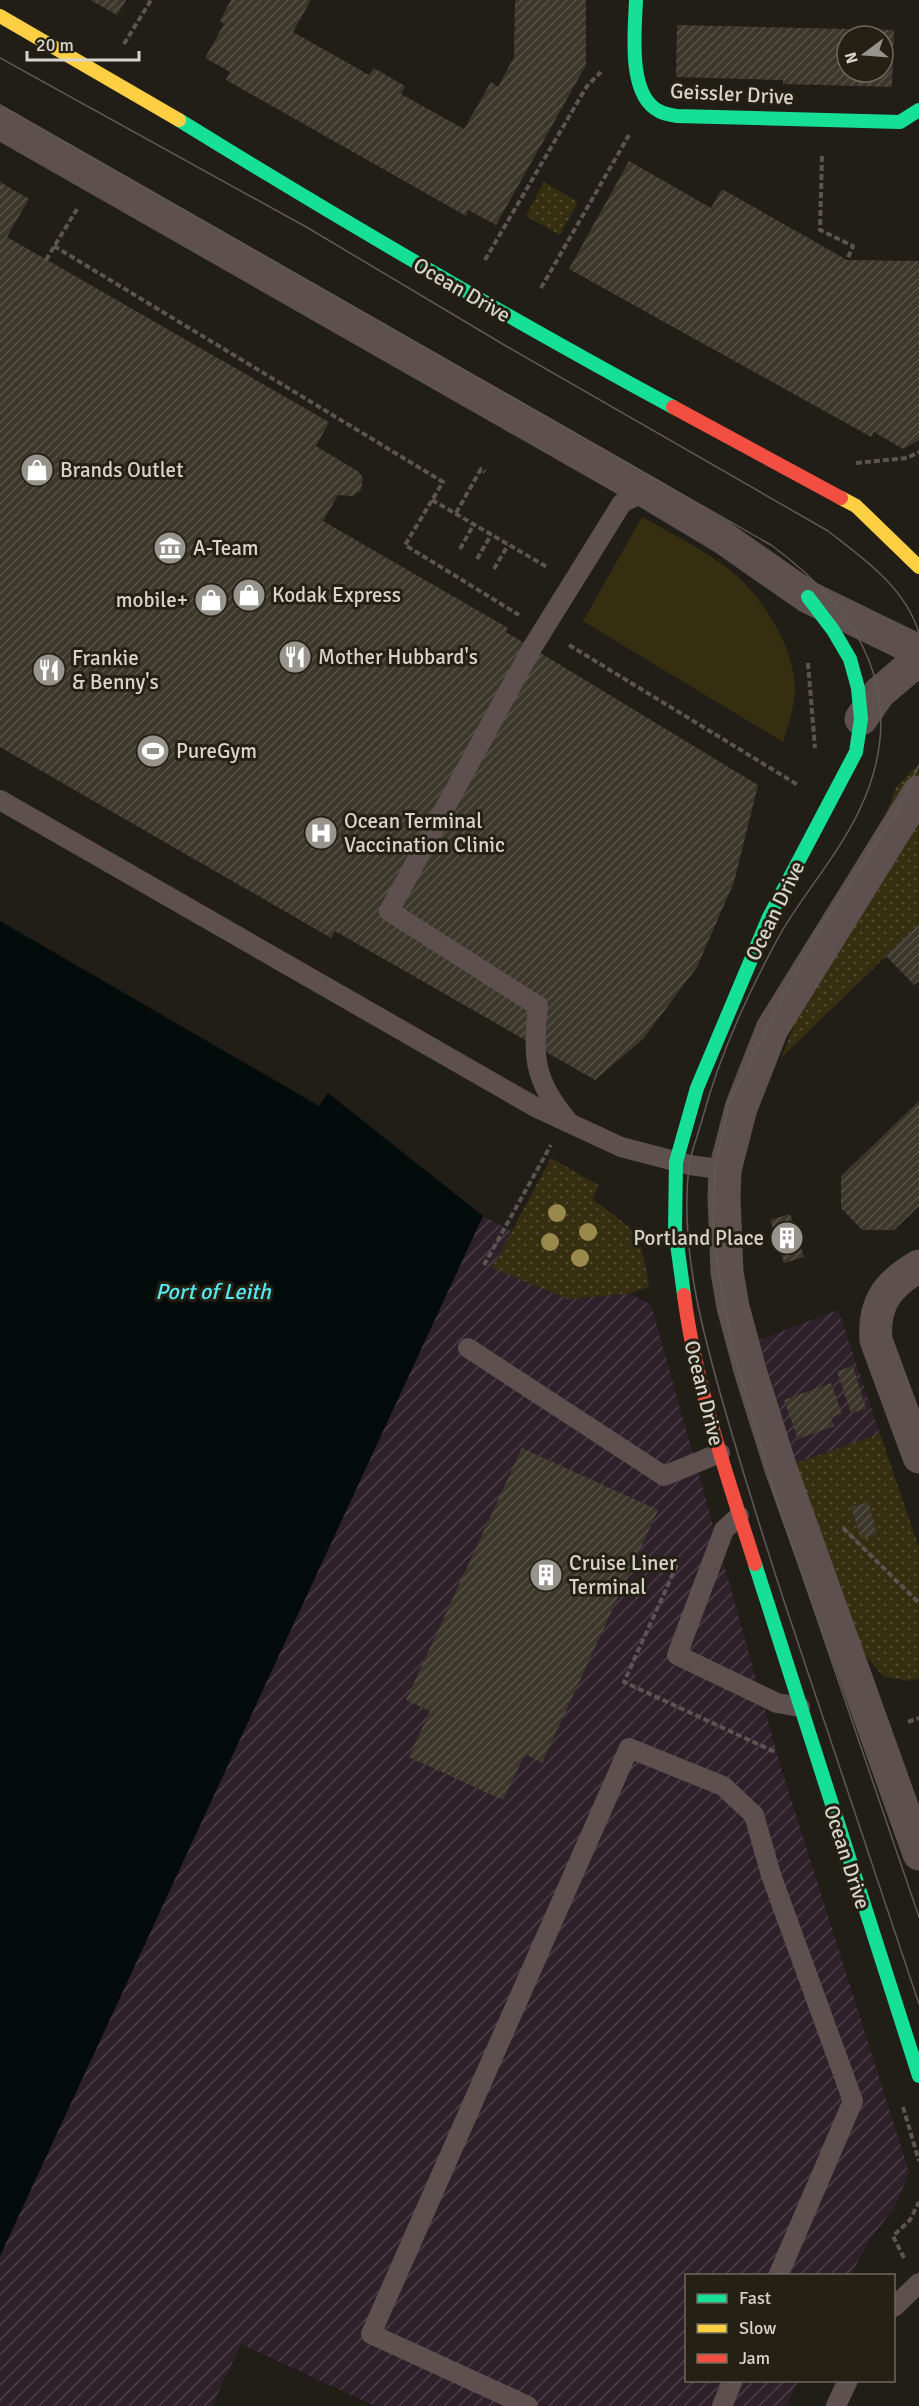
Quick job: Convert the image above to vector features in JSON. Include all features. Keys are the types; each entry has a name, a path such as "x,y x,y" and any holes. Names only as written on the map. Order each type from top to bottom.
{"street":[{"name":"Geissler Drive","path":"636,0 636,71 641,94 656,111 676,116 900,122 919,110"},
{"name":"Ocean Drive","path":"0,16 105,75 348,224 520,324 856,506 919,567"},
{"name":"Ocean Drive","path":"0,123 645,491 722,537 808,597 919,651"},
{"name":"Ocean Drive","path":"808,597 850,659 858,688 861,719 856,752 769,917 697,1088 675,1162 675,1229 688,1328 720,1453 919,2076"},
{"name":"Ocean Drive","path":"861,719 879,693 919,659"},
{"path":"919,792 772,1029 741,1108 725,1170 727,1272 733,1307 750,1370 780,1466 919,1854"},
{"path":"919,1266 885,1290 876,1313 875,1326 876,1340 919,1457"}],"lane":[{"path":"568,1123 549,1097 536,1065 534,1045 538,1006 389,911 532,648 545,631 622,503 645,491"},
{"path":"0,800 513,1095 621,1147 675,1162 725,1170"},
{"path":"468,1348 664,1476 720,1453"},
{"path":"739,1516 724,1530 677,1655 777,1703 800,1707"},
{"path":"528,2406 371,2334 629,1748 723,1786 754,1815 771,1875 854,2101 779,2274"},
{"path":"895,2306 917,2283"},
{"path":"722,2406 732,2382"},
{"path":"836,2406 847,2382"}],"path":[{"path":"119,52 151,0"},
{"path":"485,260 587,86 606,69"},
{"path":"541,288 632,130 656,111"},
{"path":"823,119 820,230 853,246 847,260"},
{"path":"46,260 78,207"},
{"path":"54,246 443,482 405,545 801,787"},
{"path":"854,463 907,458 919,452"},
{"path":"456,513 481,469 485,472"},
{"path":"432,500 554,572"},
{"path":"460,549 474,524"},
{"path":"477,559 491,535"},
{"path":"494,569 508,545"},
{"path":"484,1265 568,1123"},
{"path":"837,1523 919,1604"},
{"path":"917,2283 893,2236 910,2220 919,2202"}],"shaded area":[{"path":"544,182 578,202 560,235 526,216"},
{"path":"642,517 703,551 736,575 773,620 782,638 794,675 793,705 783,742 583,621"},
{"path":"919,764 919,924 781,1058 849,888 869,861 896,787"},
{"path":"551,1158 598,1185 593,1200 635,1234 643,1254 649,1287 627,1294 568,1299 492,1268"},
{"path":"483,1216 651,1305 782,1771 909,2172 896,2205 869,2241 852,2274 685,2274 685,2382 798,2382 786,2406 375,2406 241,2344 212,2406 0,2406 0,2256"},
{"path":"838,1310 880,1434 796,1463 759,1340"},
{"path":"880,1434 919,1548 919,1678 909,1681 883,1676 860,1649 796,1463"}],"water":[{"name":"Port of Leith","path":"0,921 319,1106 328,1093 483,1216 0,2256"}],"building":[{"path":"90,0 126,0 117,15"},
{"path":"231,0 311,0 293,32 369,75 374,68 405,86 401,94 464,129 491,82 498,87 514,57 515,0 586,0 586,65 496,225 468,210 466,216 226,80 230,72 205,58 224,24 220,21"},
{"path":"677,25 835,29 835,84 892,84 892,87 783,84 783,80 676,77"},
{"path":"629,161 711,208 722,189 847,260 919,261 919,440 903,449 874,432 871,437 569,269"},
{"path":"0,182 29,199 7,237 329,422 316,446 359,472 363,478 361,490 353,496 338,495 323,521 508,628 506,632 758,785 734,882 697,967 643,1039 595,1080 335,931 331,938 0,747"},
{"path":"919,924 919,981 914,985 886,956"},
{"path":"919,1101 919,1206 894,1230 862,1230 841,1208 841,1176"},
{"name":"Portland Place","path":"790,1214 804,1257 784,1263 770,1220"},
{"path":"853,1366 866,1409 851,1413 837,1371"},
{"path":"831,1383 842,1414 831,1417 834,1426 798,1439 784,1400"},
{"name":"Cruise Liner Terminal","path":"522,1448 658,1510 542,1763 525,1754 503,1800 409,1757 430,1711 406,1700"},
{"path":"868,1502 877,1534 861,1539 851,1507"}],"tram line":[{"path":"0,58 308,228 506,346 828,531 869,563 894,588 913,617 919,633"},
{"path":"0,105 771,545 803,571 831,599 853,629 869,661 879,696 881,732 874,770 851,827 782,931 746,1000 726,1047 690,1160 687,1198 688,1231 691,1264 703,1329 735,1446 783,1598 919,2004"},
{"path":"919,765 897,811 813,939 729,1102 715,1169 713,1226 721,1289 734,1353 778,1504 919,1917"}],"traffic: fast":[{"path":"636,0 634,44 637,77 649,103 663,113 677,116 900,122 919,110"},
{"path":"179,120 424,267 673,407"},
{"path":"684,1295 675,1229 676,1162 697,1088 769,917 856,752 861,719 858,688 850,659 833,630 808,597"},
{"path":"755,1564 919,2076"}],"traffic: slow":[{"path":"0,16 179,120"},
{"path":"841,498 856,506 919,567"}],"traffic: jam":[{"path":"673,407 841,498"},
{"path":"684,1295 704,1397 755,1564"}],"place":[{"name":"Brands Outlet","path":"37,470"},
{"name":"A-Team","path":"170,548"},
{"name":"Kodak Express","path":"249,595"},
{"name":"mobile+","path":"211,600"},
{"name":"Mother Hubbard's","path":"295,657"},
{"name":"Frankie & Benny's","path":"49,670"},
{"name":"PureGym","path":"153,751"},
{"name":"Ocean Terminal Vaccination Clinic","path":"321,833"},
{"name":"Portland Place","path":"787,1238"},
{"name":"Cruise Liner Terminal","path":"546,1575"}]}
